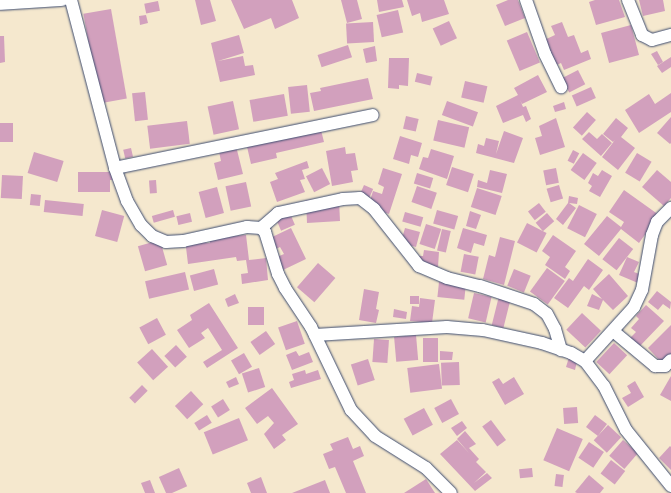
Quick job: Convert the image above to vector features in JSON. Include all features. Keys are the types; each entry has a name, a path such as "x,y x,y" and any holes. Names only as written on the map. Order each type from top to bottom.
{"street":[{"path":"0,4 62,0"},
{"path":"71,0 115,168 127,201 140,224 152,236 166,242 183,241 247,227 261,228 265,232 285,288 315,335 344,398 363,424 376,436 426,468 451,493"},
{"path":"526,0 545,54 560,86"},
{"path":"628,0 642,35 652,40 671,35"},
{"path":"115,168 373,115"},
{"path":"261,228 278,213 343,199 360,198 374,209 419,266 447,278 480,286 534,304 547,314 555,328 561,350"},
{"path":"585,362 634,307 642,290 652,235 657,222 671,208"},
{"path":"315,335 447,327 483,330 561,350 585,362 604,386 626,430 671,486"},
{"path":"612,331 655,366 665,366 671,360"}],"building":[{"path":"195,0 210,0 216,21 201,25"},
{"path":"231,0 292,0 299,18 275,29 271,18 244,29"},
{"path":"341,0 357,0 362,19 347,23"},
{"path":"377,0 402,0 404,7 379,12"},
{"path":"407,0 444,0 449,14 422,22 420,13 412,16"},
{"path":"508,0 518,0 525,18 505,26 496,5"},
{"path":"595,0 619,0 625,17 596,25 589,2"},
{"path":"639,0 663,0 665,11 643,16"},
{"path":"158,1 160,11 146,13 144,4"},
{"path":"111,9 127,99 99,103 83,14"},
{"path":"398,10 403,32 382,37 377,15"},
{"path":"146,15 148,23 140,25 139,16"},
{"path":"449,21 457,38 441,46 433,29"},
{"path":"373,22 374,42 347,43 346,23"},
{"path":"562,22 568,37 574,35 581,53 588,50 591,59 564,70 561,63 552,67 542,41 555,35 551,26"},
{"path":"631,25 639,55 609,63 601,33"},
{"path":"527,32 540,62 520,71 507,41"},
{"path":"239,35 244,53 218,61 243,56 245,66 253,65 255,75 220,82 211,43"},
{"path":"0,36 4,36 5,62 0,63"},
{"path":"348,45 352,57 322,67 318,55"},
{"path":"375,46 377,61 366,63 363,49"},
{"path":"657,51 663,62 658,65 651,54"},
{"path":"671,57 671,67 662,73 657,66"},
{"path":"389,58 409,58 408,86 399,85 399,89 388,88"},
{"path":"578,70 585,84 569,92 562,78"},
{"path":"417,73 433,77 430,86 415,82"},
{"path":"538,75 547,92 522,104 520,100 523,107 526,106 531,119 526,122 523,115 503,123 496,106 518,95 514,88"},
{"path":"368,78 373,99 314,111 310,93 321,91 320,88"},
{"path":"465,81 487,86 484,103 461,98"},
{"path":"307,85 310,112 291,114 288,87"},
{"path":"591,87 596,98 577,107 572,96"},
{"path":"145,92 148,120 135,121 132,93"},
{"path":"671,93 671,112 639,133 625,110 649,94 655,104"},
{"path":"284,94 288,116 253,122 250,100"},
{"path":"233,101 239,129 214,135 208,106"},
{"path":"447,101 478,112 473,126 442,115"},
{"path":"564,102 566,109 555,112 553,106"},
{"path":"587,112 596,120 582,136 573,128"},
{"path":"406,116 419,119 416,132 403,129"},
{"path":"671,117 671,143 670,144 657,133"},
{"path":"556,118 565,147 540,155 535,138 542,136 539,126"},
{"path":"616,118 628,128 621,137 635,148 618,170 602,157 615,140 613,142 603,134"},
{"path":"438,120 469,127 464,148 433,140"},
{"path":"187,121 190,144 150,149 147,126"},
{"path":"319,122 324,142 276,153 277,158 251,164 245,138"},
{"path":"0,123 13,123 13,142 0,142"},
{"path":"504,131 523,138 514,163 476,153 478,144 484,146 486,138 499,141 496,154"},
{"path":"589,132 597,139 602,134 612,143 601,156 582,139"},
{"path":"400,136 422,143 418,157 411,155 409,164 393,159"},
{"path":"235,142 243,174 218,180 214,163 221,161 218,147"},
{"path":"345,147 346,154 355,153 358,170 351,171 353,182 332,186 326,151"},
{"path":"131,148 133,157 125,159 123,150"},
{"path":"431,149 454,156 447,179 419,169 423,157 428,158"},
{"path":"573,150 579,153 574,164 568,161"},
{"path":"34,152 64,161 57,182 28,173"},
{"path":"583,153 597,163 584,180 571,170"},
{"path":"637,153 652,162 640,181 625,173"},
{"path":"307,161 309,168 302,170 305,179 300,180 305,192 277,202 270,182 278,179 275,173"},
{"path":"452,167 474,174 468,192 446,185"},
{"path":"322,168 330,184 314,192 306,176"},
{"path":"383,168 402,174 389,214 368,207 373,191 382,194 384,187 378,184"},
{"path":"556,168 559,183 546,185 543,170"},
{"path":"490,170 507,174 502,193 477,187 478,180 487,183"},
{"path":"602,170 612,176 600,197 589,191 592,186 588,183 593,173 598,176"},
{"path":"657,170 671,182 671,198 664,206 642,187"},
{"path":"78,172 114,172 114,180 110,180 110,192 78,192"},
{"path":"417,173 433,178 430,188 414,184"},
{"path":"2,175 23,176 22,199 1,198"},
{"path":"149,180 156,180 157,193 150,193"},
{"path":"246,182 251,206 231,211 225,186"},
{"path":"364,185 373,189 369,198 360,194"},
{"path":"559,185 563,198 551,202 547,189"},
{"path":"417,186 437,193 431,209 411,202"},
{"path":"217,187 224,213 206,218 199,192"},
{"path":"477,188 502,196 496,215 471,207"},
{"path":"624,190 659,215 639,243 621,229 599,256 584,244 607,216 621,227 624,222 609,212"},
{"path":"31,194 41,195 40,206 30,205"},
{"path":"569,196 578,198 577,204 569,203 576,208 563,225 556,219 568,203"},
{"path":"45,200 84,204 83,216 44,212"},
{"path":"306,200 339,200 340,221 307,223"},
{"path":"539,203 546,212 535,220 528,212"},
{"path":"579,205 597,214 585,237 567,228"},
{"path":"102,210 124,216 117,242 95,236"},
{"path":"173,210 175,217 154,223 152,216"},
{"path":"437,210 458,216 454,230 433,223"},
{"path":"289,211 295,225 281,231 275,217"},
{"path":"470,211 481,215 476,229 466,226"},
{"path":"405,212 423,217 421,227 402,222"},
{"path":"190,213 192,222 178,225 176,216"},
{"path":"547,213 554,221 543,231 536,223"},
{"path":"527,223 547,233 537,253 517,243"},
{"path":"426,224 441,229 435,249 420,244"},
{"path":"291,228 306,259 283,270 277,257 284,254 280,247 274,250 268,239"},
{"path":"405,228 420,232 416,247 397,242 399,234 403,235"},
{"path":"463,228 487,235 484,246 474,243 471,253 457,248"},
{"path":"442,229 451,231 446,252 437,250"},
{"path":"209,233 232,236 246,235 249,260 266,258 268,280 242,284 241,274 248,273 246,260 237,261 236,257 188,264 185,239 206,237 206,243 210,243"},
{"path":"553,235 576,251 565,267 570,271 565,279 545,265 550,257 542,251"},
{"path":"500,237 515,241 504,285 483,279 489,255 495,257"},
{"path":"619,238 633,249 617,270 602,259"},
{"path":"160,240 167,265 145,271 138,246"},
{"path":"424,250 439,252 438,267 418,265 419,256 423,256"},
{"path":"464,254 479,257 475,275 461,272"},
{"path":"627,257 639,262 634,272 642,275 638,283 619,275"},
{"path":"588,259 603,270 589,290 584,286 568,308 554,298 569,278 573,281"},
{"path":"318,263 335,278 314,302 297,287"},
{"path":"547,268 565,281 548,304 530,291"},
{"path":"214,269 218,284 194,291 190,275"},
{"path":"514,269 531,276 524,292 507,286"},
{"path":"185,272 189,290 149,299 145,281"},
{"path":"609,274 628,296 613,310 603,300 599,310 587,306 592,294 602,299 593,289"},
{"path":"439,282 466,285 464,300 437,297"},
{"path":"364,289 379,292 376,309 379,310 376,323 359,320"},
{"path":"657,291 671,302 670,309 663,304 658,310 648,302"},
{"path":"474,293 492,297 486,322 468,318"},
{"path":"235,294 239,303 228,307 225,299"},
{"path":"410,296 419,296 419,304 410,304"},
{"path":"499,296 511,299 503,328 492,325"},
{"path":"420,298 435,300 432,323 410,321 412,306 419,307"},
{"path":"209,303 238,348 207,368 203,362 222,350 208,328 201,333 205,338 189,348 177,330 192,320 190,315"},
{"path":"646,305 664,321 639,347 630,338 636,332 631,328 639,319 636,316"},
{"path":"248,307 264,307 264,325 248,325"},
{"path":"394,309 407,312 406,319 393,317"},
{"path":"582,313 601,331 585,348 566,330"},
{"path":"157,318 166,335 148,344 139,327"},
{"path":"297,321 305,344 286,350 278,328"},
{"path":"671,325 671,355 662,363 648,348"},
{"path":"266,331 275,344 260,355 250,342"},
{"path":"416,335 418,360 396,362 394,337"},
{"path":"423,338 438,338 438,362 423,362"},
{"path":"374,339 389,340 387,363 372,362"},
{"path":"614,343 627,355 609,374 596,362"},
{"path":"176,345 187,357 175,368 164,356"},
{"path":"152,349 168,367 153,380 137,362"},
{"path":"296,351 299,356 309,352 313,362 292,370 286,355"},
{"path":"440,351 453,352 452,360 440,360"},
{"path":"244,353 252,367 239,374 231,360"},
{"path":"570,354 578,357 575,370 566,367"},
{"path":"368,359 375,380 358,385 351,365"},
{"path":"459,362 460,385 442,386 441,363"},
{"path":"439,364 442,389 410,393 407,368"},
{"path":"259,368 265,387 248,393 242,374"},
{"path":"305,370 306,374 318,370 321,379 291,388 289,382 294,380 292,374"},
{"path":"671,376 671,401 660,395"},
{"path":"236,377 239,384 229,388 226,382"},
{"path":"514,377 524,394 505,405 492,382 499,378 503,384"},
{"path":"635,381 644,397 628,407 622,398 631,393 627,386"},
{"path":"142,385 148,391 135,403 129,398"},
{"path":"272,388 298,424 282,435 286,440 274,449 264,434 274,423 268,416 257,424 245,408"},
{"path":"191,391 203,404 187,419 175,406"},
{"path":"223,399 230,410 218,417 211,406"},
{"path":"451,399 459,414 442,423 434,408"},
{"path":"577,407 578,423 564,424 563,408"},
{"path":"424,408 433,425 413,436 404,419"},
{"path":"207,415 212,423 199,431 194,423"},
{"path":"595,415 607,424 598,436 586,427"},
{"path":"239,418 248,440 213,454 204,432"},
{"path":"491,420 506,440 497,447 482,427"},
{"path":"462,421 467,428 457,436 451,428"},
{"path":"608,425 621,437 607,453 594,440"},
{"path":"557,428 583,439 569,471 543,460"},
{"path":"465,431 476,444 469,448 479,459 476,462 486,472 474,483 487,473 492,478 475,491 440,454 457,440 469,453 457,439"},
{"path":"348,437 353,449 360,446 364,456 353,461 366,493 346,493 335,467 329,469 323,454 333,450 330,444"},
{"path":"623,440 638,453 624,469 609,456"},
{"path":"589,442 604,452 593,468 578,458"},
{"path":"671,447 671,470 659,458"},
{"path":"611,460 625,471 615,484 601,473"},
{"path":"179,468 187,486 172,493 166,493 159,477"},
{"path":"532,468 533,477 520,478 519,469"},
{"path":"556,474 564,475 562,487 555,486"},
{"path":"589,475 604,488 600,493 575,492"},
{"path":"261,477 267,493 251,493 247,483"},
{"path":"426,479 435,493 404,493"},
{"path":"150,480 155,493 145,493 141,483"},
{"path":"325,480 330,493 292,493"}]}
